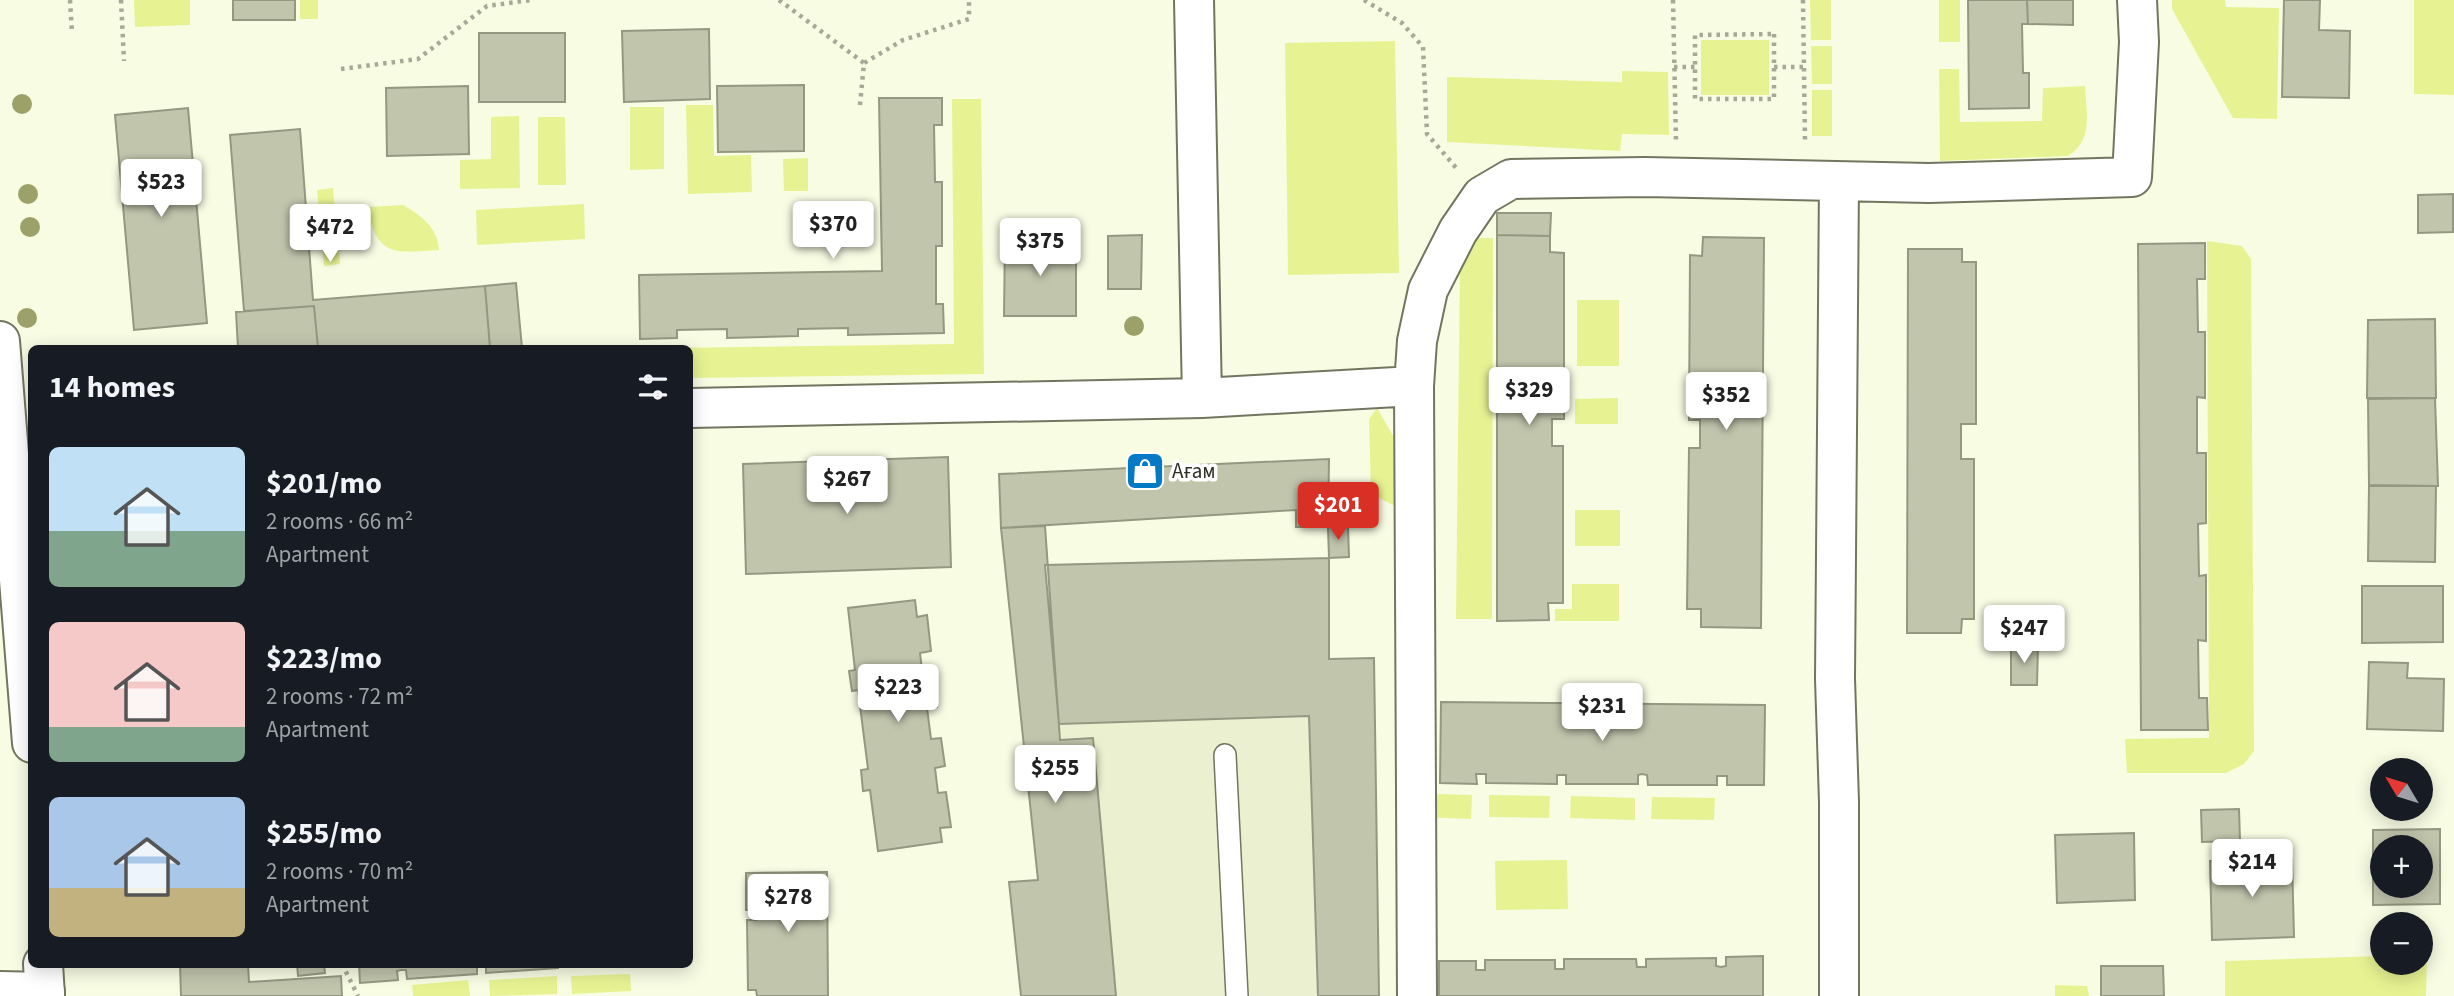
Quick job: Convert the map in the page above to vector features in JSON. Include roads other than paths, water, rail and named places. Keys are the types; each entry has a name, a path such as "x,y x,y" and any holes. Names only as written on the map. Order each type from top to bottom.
{"street":[{"path":"1194,0 1202,398"},
{"path":"1417,996 1414,386 1418,341 1428,290 1458,231 1482,196 1511,179 1540,177 1957,183 2132,177 2139,42 2137,0"},
{"path":"1839,182 1835,679 1839,802 1839,996"},
{"path":"0,341 14,452 28,678"},
{"path":"693,408 1202,398 1414,386"},
{"path":"0,991 44,984"}],"lane":[{"path":"1225,755 1237,996"}],"place":[{"name":"Ағам","path":"1145,471"}]}
